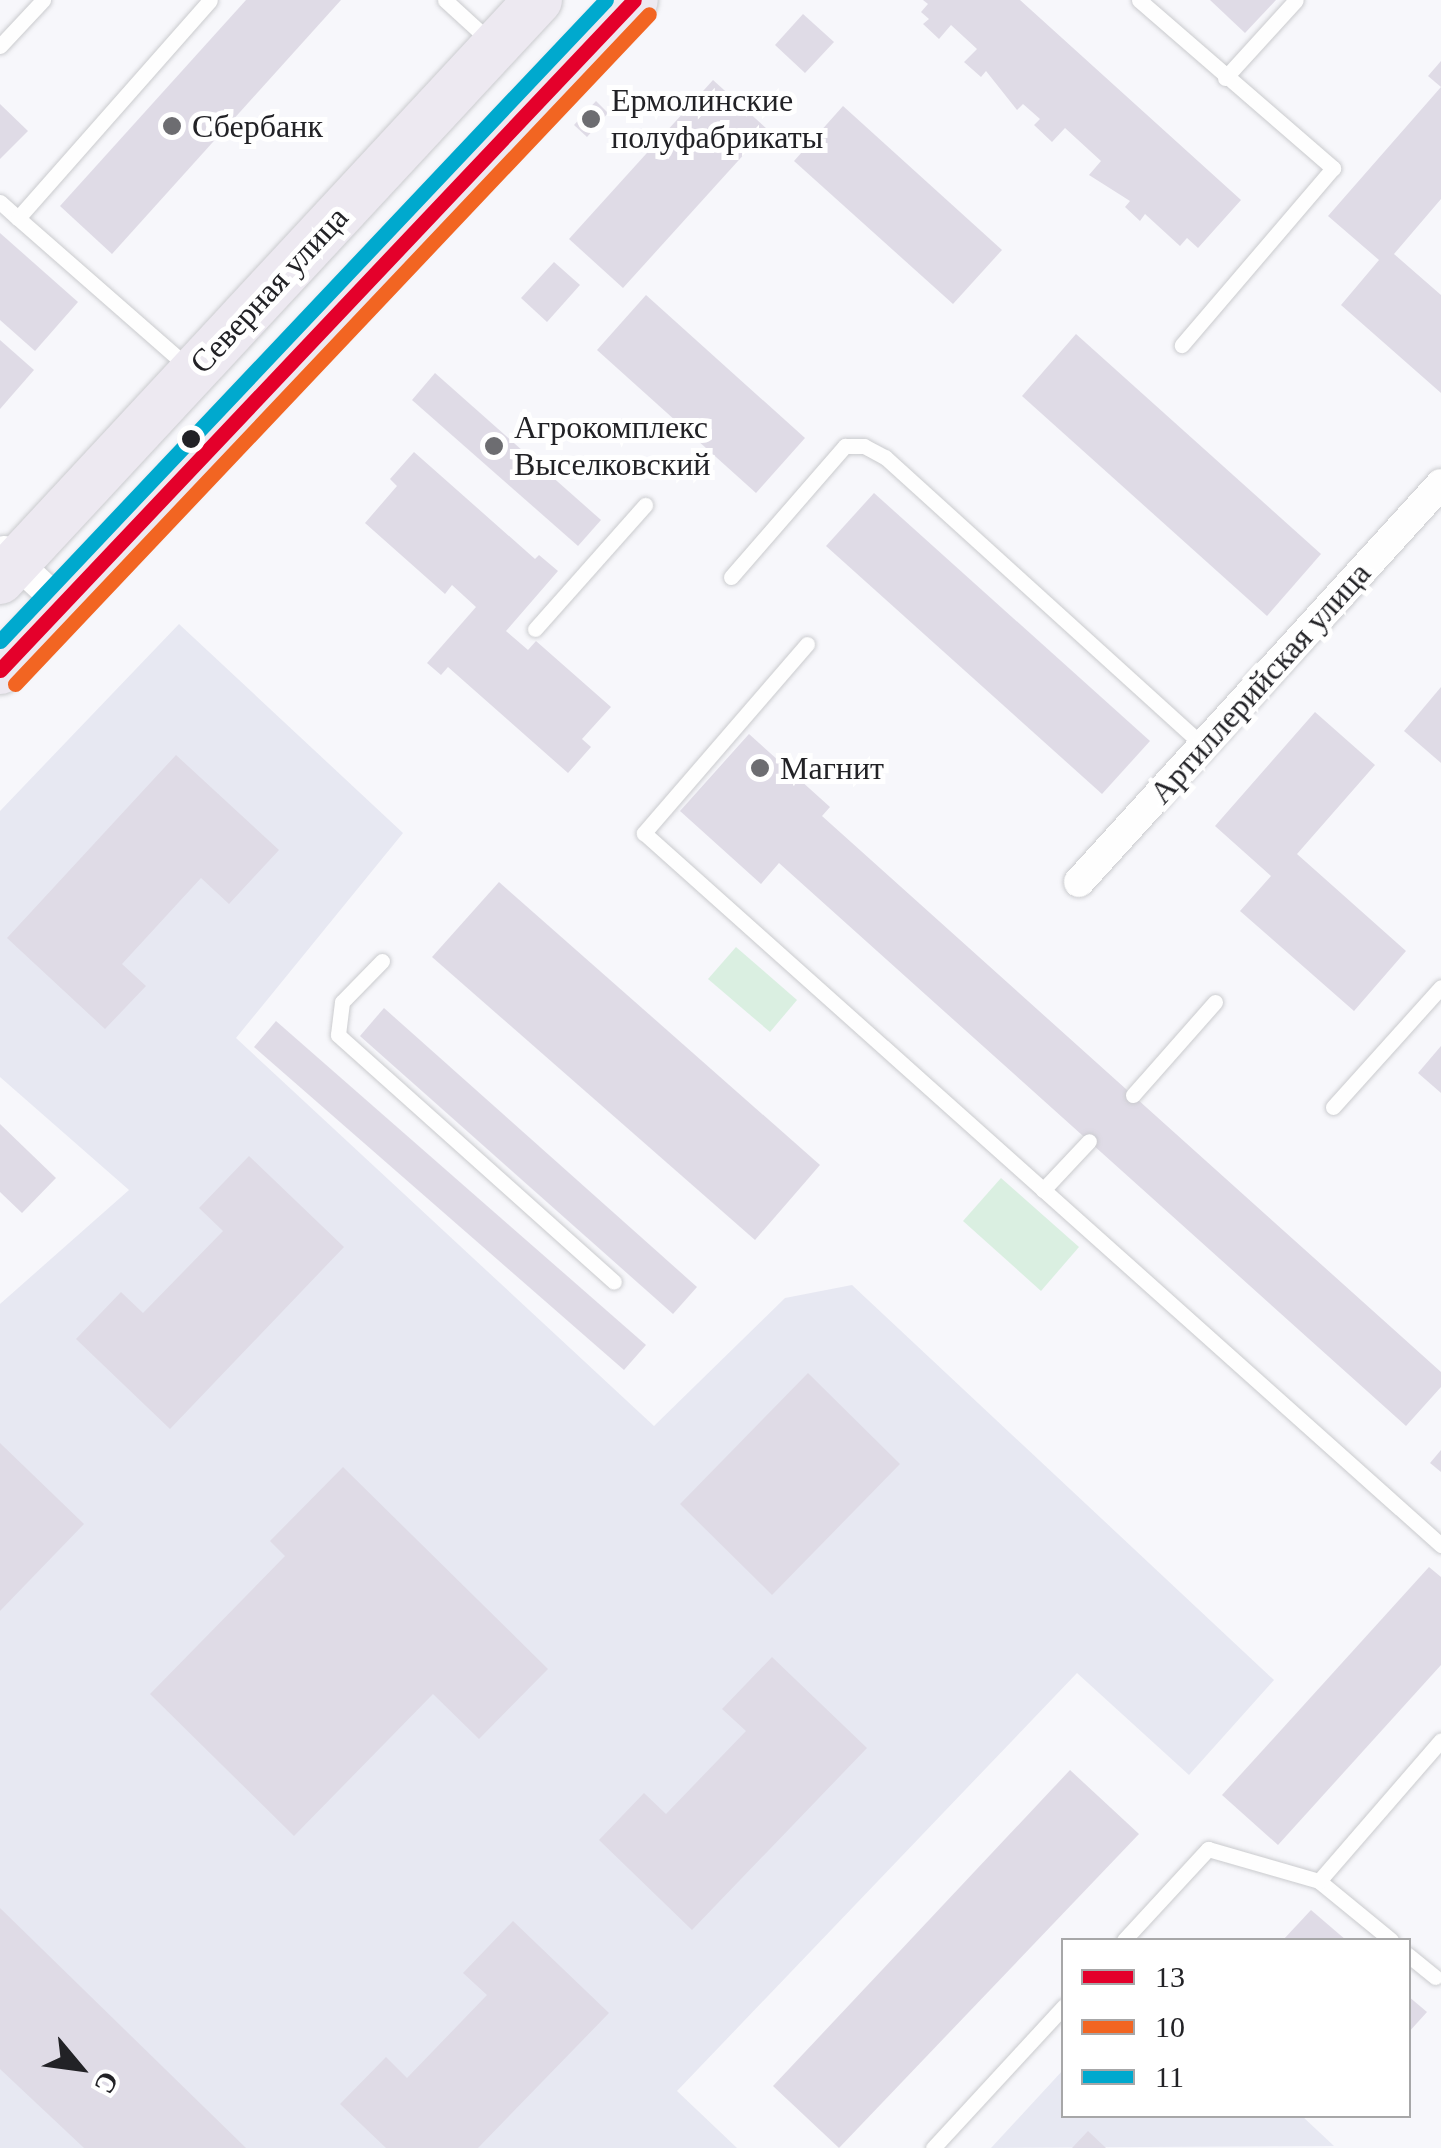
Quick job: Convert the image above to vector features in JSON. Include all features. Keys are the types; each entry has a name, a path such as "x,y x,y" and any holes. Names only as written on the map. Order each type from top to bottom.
{"main road":[{"name":"Северная улица","path":"5,563 328,228 538,0"},
{"name":"Северная улица","path":"0,670 634,0"},
{"path":"328,228 378,274"}],"street":[{"name":"Артиллерийская улица","path":"1079,882 1441,484"},
{"path":"5,563 61,604"}],"lane":[{"path":"0,46 42,0"},
{"path":"18,218 210,0"},
{"path":"445,0 495,46"},
{"path":"1140,0 1225,78 1333,168 1182,345"},
{"path":"1225,78 1296,0"},
{"path":"0,202 192,371"},
{"path":"731,578 845,446 864,446 885,456 1203,745"},
{"path":"535,629 645,505"},
{"path":"807,644 644,833 1441,1545"},
{"path":"382,960 342,1002 338,1035 614,1282"},
{"path":"1333,1108 1441,988"},
{"path":"1133,1095 1215,1002"},
{"path":"1043,1190 1089,1141"},
{"path":"1320,1881 1441,1740"},
{"path":"1126,1938 1208,1849 1320,1881 1389,1938"},
{"path":"1411,1957 1435,1977"},
{"path":"933,2148 1061,2009"}],"shaded area":[{"path":"179,624 403,833 236,1038 654,1426 785,1298 852,1285 1274,1680 1189,1775 1077,1673 677,2091 737,2148 0,2148 0,1304 129,1190 0,1077 0,811"},
{"path":"1061,2072 1061,2118 1304,2118 1334,2146 991,2148"}],"green space":[{"path":"736,947 797,1000 770,1032 708,979"},
{"path":"1001,1178 1079,1247 1041,1291 963,1221"}],"building":[{"path":"246,0 341,0 112,254 60,206"},
{"path":"923,0 1020,0 1241,200 1198,248 1187,238 1180,246 1145,214 1140,221 1125,207 1130,201 1089,175 1101,161 1065,128 1052,142 1034,125 1040,119 1023,104 1017,110 986,71 981,77 964,62 977,49 951,25 939,39 923,24 929,19 921,12 928,4"},
{"path":"1210,0 1276,0 1245,33"},
{"path":"803,14 834,42 805,73 775,45"},
{"path":"1441,61 1441,87 1428,76"},
{"path":"713,80 767,129 623,288 569,239"},
{"path":"1441,87 1441,199 1394,254 1441,295 1441,393 1341,305 1379,260 1328,216"},
{"name":"Ермолинские полуфабрикаты","path":"596,101 608,113 587,137 574,125"},
{"path":"0,104 28,131 0,159"},
{"path":"843,106 1002,250 953,304 794,161"},
{"path":"0,233 78,302 35,351 0,320"},
{"path":"554,262 580,285 547,322 521,298"},
{"path":"646,295 805,438 756,493 597,350"},
{"path":"1076,334 1321,554 1267,616 1022,396"},
{"path":"0,340 34,370 0,409"},
{"path":"435,373 601,520 578,546 412,400"},
{"path":"414,452 535,559 539,555 558,571 506,631 528,650 536,641 611,707 582,739 591,747 568,773 448,667 441,675 427,663 476,607 452,585 445,594 365,523 397,486 390,479"},
{"path":"874,493 1150,741 1102,794 826,546"},
{"path":"1441,687 1441,763 1404,731"},
{"path":"1315,712 1375,765 1297,854 1406,951 1354,1011 1240,911 1271,876 1215,826"},
{"path":"749,734 830,807 822,816 1441,1372 1441,1387 1406,1426 779,863 761,884 680,811"},
{"path":"176,755 279,850 229,904 201,878 122,964 146,986 105,1029 7,938"},
{"path":"499,882 820,1165 755,1240 432,957"},
{"path":"384,1008 697,1287 673,1314 360,1036"},
{"path":"276,1021 646,1345 624,1370 254,1047"},
{"path":"1441,1046 1441,1093 1418,1073"},
{"path":"0,1124 56,1178 22,1213 0,1192"},
{"path":"249,1156 344,1247 170,1429 76,1339 121,1292 143,1313 223,1231 199,1208"},
{"path":"808,1373 900,1464 772,1595 680,1504"},
{"path":"0,1443 84,1524 0,1611"},
{"path":"1441,1450 1441,1472 1430,1463"},
{"path":"343,1467 548,1669 479,1739 433,1694 294,1836 150,1694 285,1556 270,1541"},
{"path":"1429,1567 1441,1577 1441,1665 1278,1845 1222,1795"},
{"path":"772,1657 867,1748 692,1930 599,1840 644,1793 666,1814 746,1731 722,1709"},
{"path":"1070,1770 1139,1834 839,2148 773,2086"},
{"path":"0,1908 246,2148 84,2148 0,2069"},
{"path":"1311,1910 1344,1938 1285,1938"},
{"path":"513,1921 609,2013 478,2148 386,2148 340,2104 386,2057 407,2078 487,1995 463,1973"},
{"path":"1411,1999 1427,2012 1411,2030"},
{"path":"1088,2131 1106,2148 1072,2148"}],"transit line":[{"name":"11","path":"0,641 606,0"},
{"name":"13","path":"0,670 634,0"},
{"name":"10","path":"15,684 649,14"}],"place":[{"name":"Ермолинские полуфабрикаты","path":"591,119"},
{"name":"Сбербанк","path":"172,126"},
{"name":"Агрокомплекс Выселковский","path":"494,446"},
{"name":"Магнит","path":"760,768"}]}
